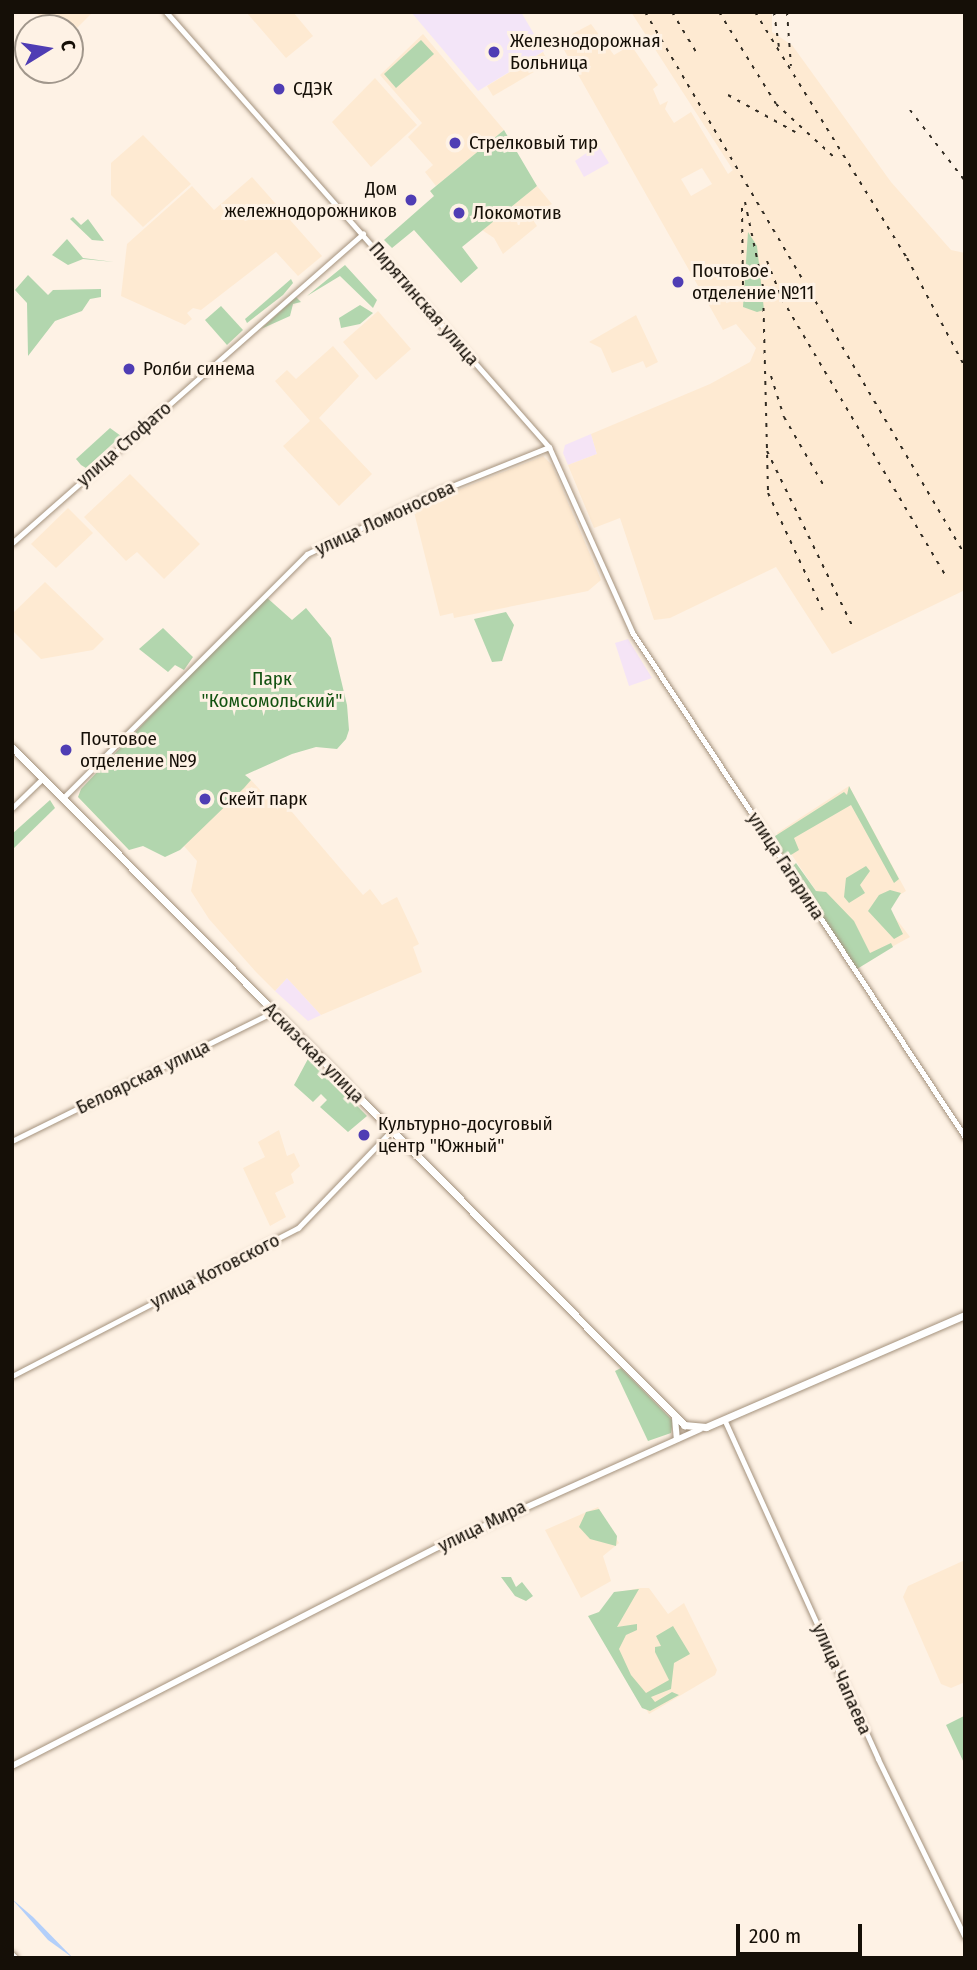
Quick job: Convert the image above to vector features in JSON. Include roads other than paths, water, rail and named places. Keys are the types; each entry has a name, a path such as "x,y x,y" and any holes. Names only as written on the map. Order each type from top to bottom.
{"main road":[{"name":"Аскизская улица","path":"12,747 675,1418"},
{"name":"улица Мира","path":"12,1766 438,1547 677,1438 965,1315"},
{"path":"675,1418 700,1429"},
{"path":"675,1418 679,1426 677,1438"}],"street":[{"name":"Пирятинская улица","path":"166,12 549,447 611,591"},
{"name":"улица Стофато","path":"12,543 363,234"},
{"name":"улица Ломоносова","path":"63,798 307,554 432,494 549,447"},
{"name":"улица Гагарина","path":"611,591 632,632 965,1137"},
{"path":"12,808 43,778"},
{"name":"Белоярская улица","path":"12,1141 273,1012"},
{"name":"улица Котовского","path":"12,1376 298,1228 391,1131"},
{"name":"улица Чапаева","path":"724,1419 878,1759 965,1937"}],"water":[{"path":"12,1899 33,1917 73,1958 48,1940"}],"railway":[{"path":"645,12 965,555"},
{"path":"672,12 699,57"},
{"path":"719,12 776,104 835,158"},
{"path":"755,12 907,258 965,367"},
{"path":"774,12 779,47"},
{"path":"787,12 791,66"},
{"path":"728,95 795,132"},
{"path":"910,110 965,181"},
{"path":"745,202 763,287 768,493 824,613"},
{"path":"742,208 743,295"},
{"path":"767,261 782,299 946,576"},
{"path":"771,376 784,417 824,486"},
{"path":"767,451 854,629"}],"place":[{"name":"Железнодорожная Больница","path":"494,52"},
{"name":"СДЭК","path":"279,89"},
{"name":"Стрелковый тир","path":"455,143"},
{"name":"Дом жележнодорожников","path":"411,200"},
{"name":"Локомотив","path":"459,213"},
{"name":"Почтовое отделение №11","path":"678,282"},
{"name":"Ролби синема","path":"129,369"},
{"name":"Почтовое отделение №9","path":"66,750"},
{"name":"Скейт парк","path":"205,799"},
{"name":"Культурно-досуговый центр \"Южный\"","path":"364,1135"}],"park label":[{"name":"Парк \"Комсомольский\"","path":"272,690"}]}
